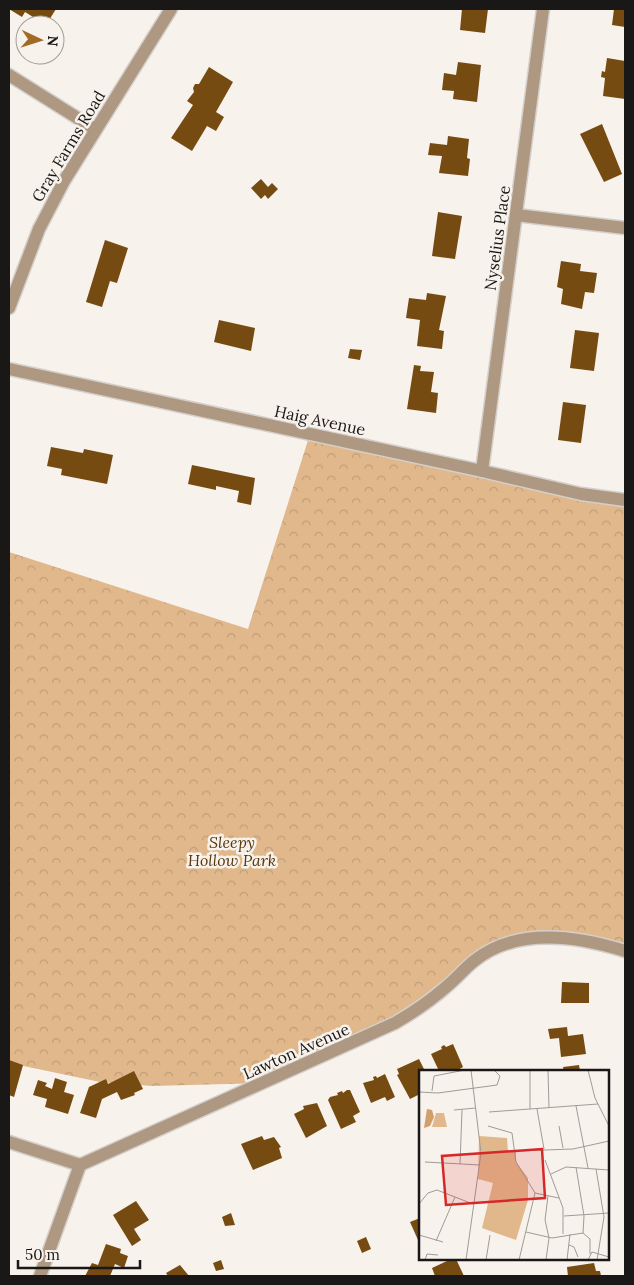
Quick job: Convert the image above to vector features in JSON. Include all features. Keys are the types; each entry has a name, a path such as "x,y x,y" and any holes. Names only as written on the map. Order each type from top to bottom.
{"street":[{"name":"Gray Farms Road","path":"9,308 39,229 64,180 171,9"},
{"name":"Nyselius Place","path":"482,471 543,9"},
{"path":"9,75 95,129"},
{"path":"516,215 625,228"},
{"name":"Haig Avenue","path":"9,369 581,494 625,500"},
{"name":"Lawton Avenue","path":"80,1165 395,1022 421,1008 475,960 500,945 532,938 579,940 625,951"},
{"path":"9,1142 80,1165 40,1276"}],"green space":[{"name":"Sleepy Hollow Park","path":"310,434 625,500 625,951 579,940 500,945 421,1008 270,1083 152,1086 100,1082 9,1063 9,552 248,629"}],"building":[{"path":"9,9 56,9 52,15 30,15 25,12 23,15 19,15"},
{"path":"462,9 488,9 485,33 460,30"},
{"path":"614,9 625,9 625,27 612,25"},
{"path":"607,58 625,61 625,99 603,96 605,78 601,77 602,71 605,72"},
{"path":"458,62 481,65 477,102 453,99 454,91 442,90 444,73 456,75"},
{"path":"209,67 233,82 216,112 224,117 216,131 207,126 192,151 171,138 193,105 187,101 194,92 195,84 199,84"},
{"path":"602,124 622,174 604,182 580,134"},
{"path":"448,136 469,139 467,158 470,159 468,176 439,173 442,156 428,155 430,143 447,145"},
{"path":"261,179 268,187 272,183 278,189 268,199 265,195 261,199 251,188"},
{"path":"438,212 462,216 455,259 432,256"},
{"path":"105,240 128,248 117,283 110,281 102,307 86,302"},
{"path":"561,261 581,264 580,271 597,273 594,293 585,292 582,309 561,304 563,289 557,287"},
{"path":"427,293 446,296 439,330 444,331 442,349 417,346 420,320 406,318 409,298 426,300"},
{"path":"219,320 255,328 251,351 214,342"},
{"path":"575,330 599,333 594,371 570,368"},
{"path":"350,349 362,350 360,360 348,358"},
{"path":"414,365 421,366 420,371 434,372 431,392 438,393 436,413 407,409"},
{"path":"563,402 586,405 581,443 558,440"},
{"path":"51,447 83,453 84,449 113,455 107,484 61,475 62,469 47,466"},
{"path":"192,465 255,478 251,505 237,502 239,491 216,486 216,490 188,484"},
{"path":"562,982 589,983 589,1003 561,1003"},
{"path":"567,1027 568,1036 583,1034 586,1054 561,1057 559,1038 550,1039 548,1029"},
{"path":"453,1044 463,1067 458,1070 439,1070 431,1054 442,1049 441,1047 444,1045 446,1047"},
{"path":"419,1059 424,1070 419,1070 419,1094 410,1099 397,1075 399,1074 397,1069"},
{"path":"9,1060 23,1065 14,1097 9,1095"},
{"path":"579,1065 580,1070 564,1070 563,1067"},
{"path":"134,1071 143,1089 134,1093 135,1095 121,1100 117,1092 102,1099 96,1118 80,1113 89,1087 106,1079 108,1084"},
{"path":"385,1074 395,1097 387,1101 385,1097 371,1103 363,1083 374,1080 373,1077 376,1076 377,1078"},
{"path":"55,1078 67,1082 64,1092 74,1095 68,1114 45,1107 47,1099 33,1095 38,1080 47,1083 45,1086 52,1089"},
{"path":"350,1090 360,1112 353,1116 356,1122 341,1129 328,1100 330,1097 338,1095 337,1093 342,1091 343,1093"},
{"path":"317,1103 327,1126 306,1138 294,1114 304,1109 303,1106"},
{"path":"262,1136 264,1140 274,1137 281,1147 279,1148 282,1158 253,1170 241,1144"},
{"path":"136,1201 149,1220 134,1229 141,1240 132,1246 113,1215"},
{"path":"231,1213 235,1225 225,1226 222,1217"},
{"path":"419,1218 418,1240 410,1222"},
{"path":"366,1237 371,1249 362,1253 357,1241"},
{"path":"106,1244 121,1249 120,1253 128,1256 124,1268 115,1264 110,1276 85,1276 92,1263 98,1265"},
{"path":"221,1260 224,1269 216,1271 213,1263"},
{"path":"456,1260 464,1276 435,1276 432,1268 447,1261"},
{"path":"594,1263 596,1271 600,1271 601,1276 568,1276 567,1267"},
{"path":"180,1265 189,1276 168,1276 166,1273"}]}
